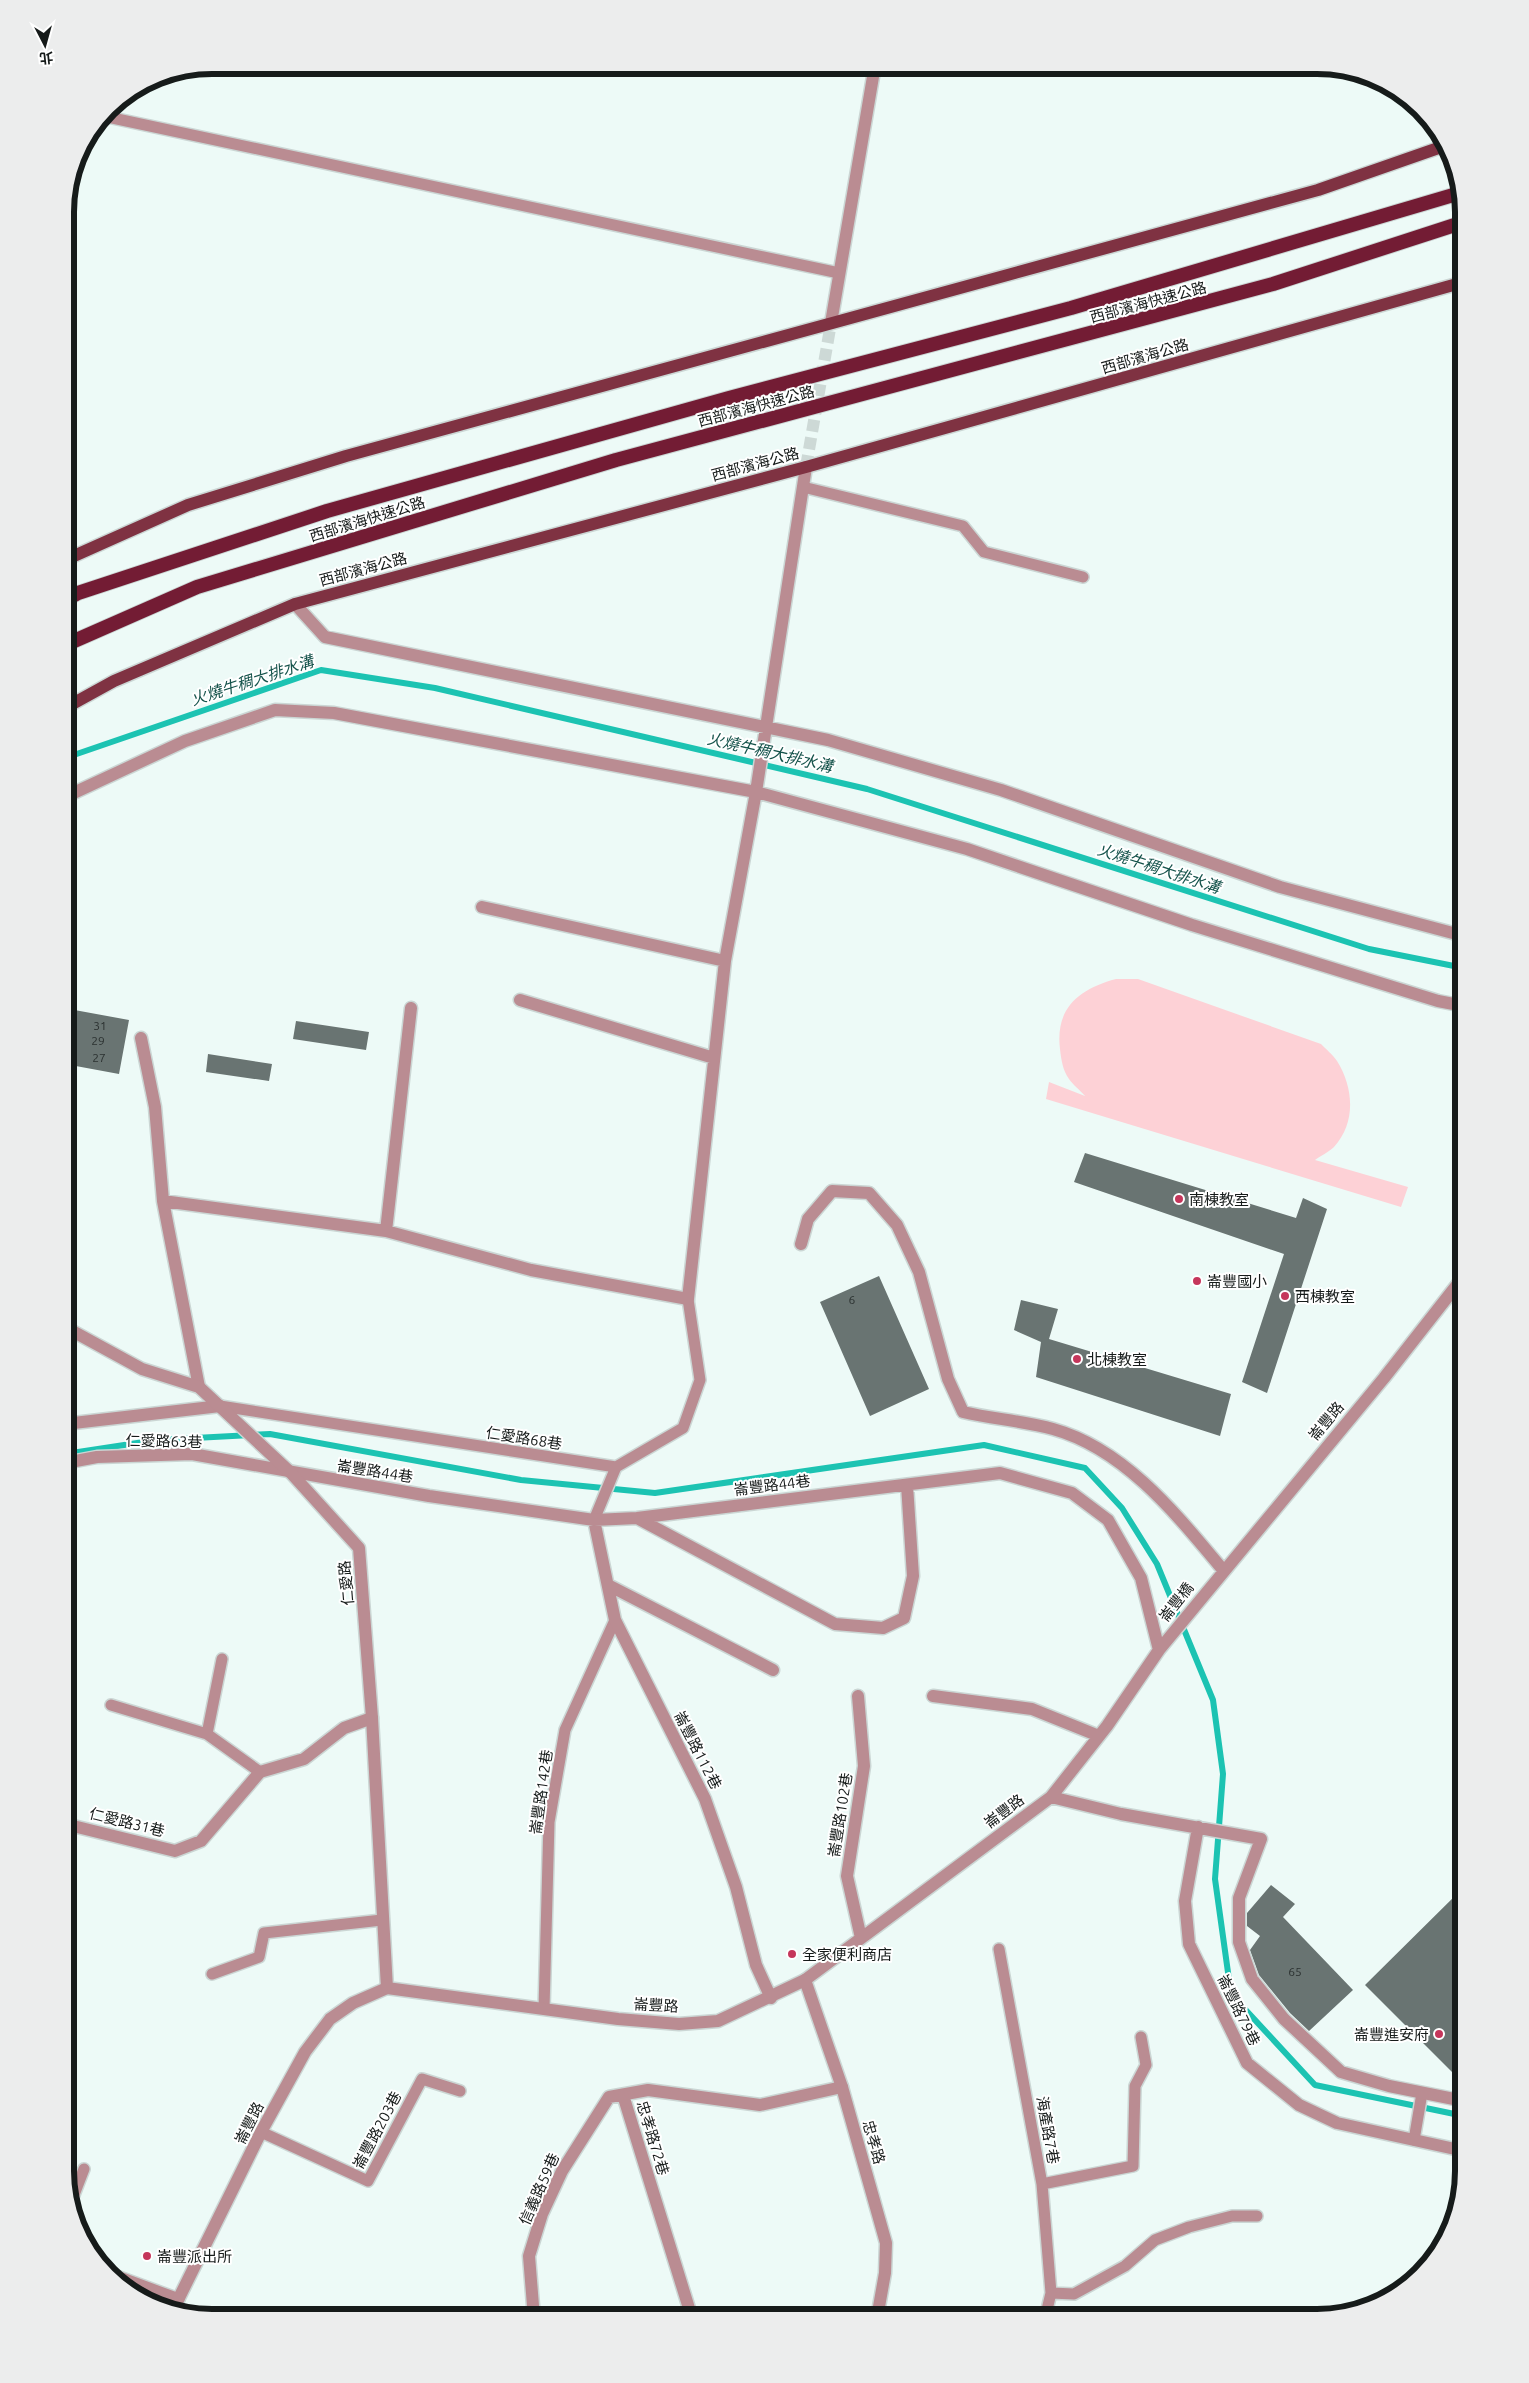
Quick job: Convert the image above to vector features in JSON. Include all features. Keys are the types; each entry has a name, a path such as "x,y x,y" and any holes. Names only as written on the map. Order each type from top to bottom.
{"highway":[{"name":"西部濱海快速公路","path":"74,595 327,511 720,401 1071,308 1454,195"},
{"name":"西部濱海快速公路","path":"74,642 197,587 549,480 616,460 1273,284 1455,225"}],"main road":[{"path":"74,556 188,505 346,456 1318,190 1439,148"},
{"name":"西部濱海公路","path":"74,703 114,682 295,604 806,468 1455,285"}],"street":[{"path":"831,323 873,74"},
{"path":"164,1201 386,1231 531,1270 688,1299 725,961 756,792 806,468"},
{"path":"295,604 325,637 527,680 828,740 1001,790 1280,887 1455,934"},
{"path":"74,793 185,741 275,710 334,713 756,792 967,849 1201,928 1438,1002 1455,1005"},
{"path":"482,907 725,961"},
{"path":"520,1000 714,1058"},
{"path":"386,1231 412,1008"},
{"path":"142,1038 155,1107 164,1201 199,1387"},
{"path":"801,1244 808,1218 832,1191 869,1193 897,1225 919,1272 948,1379 963,1412 1053,1429 1110,1454 1173,1511 1223,1570"},
{"name":"崙豐路","path":"1210,1585 1384,1378 1455,1287"},
{"name":"仁愛路","path":"74,1332 142,1368 199,1387 291,1473 359,1548 372,1718 387,1988"},
{"path":"74,1423 220,1406"},
{"name":"仁愛路63巷","path":"74,1461 97,1457 192,1454 291,1473"},
{"name":"崙豐路44巷","path":"291,1473 594,1520 637,1518 1000,1473 1072,1493 1108,1520 1141,1578 1159,1650"},
{"path":"637,1518 835,1624 883,1628 904,1618 913,1576 907,1485"},
{"name":"崙豐路112巷","path":"594,1520 615,1620 705,1799 736,1887 756,1965 771,1998"},
{"path":"608,1585 772,1670"},
{"name":"崙豐橋","path":"1168,1638 1210,1585"},
{"name":"崙豐路","path":"177,2304 261,2132 305,2052 330,2019 353,2003 387,1988 618,2019 679,2024 718,2021 771,1998 805,1980 1051,1797 1099,1736 1168,1638"},
{"name":"崙豐路102巷","path":"858,1696 864,1766 847,1876 861,1938"},
{"path":"933,1696 1032,1709 1099,1736"},
{"path":"260,1772 304,1759 344,1728 372,1718"},
{"name":"仁愛路31巷","path":"74,1826 175,1851 201,1841 260,1772"},
{"path":"1051,1797 1121,1814 1261,1839 1238,1898 1239,1942 1252,1979 1284,2019 1341,2072 1389,2086 1455,2099"},
{"name":"崙豐路79巷","path":"1198,1827 1186,1901 1189,1944 1248,2063 1299,2105 1336,2123 1455,2149"},
{"name":"忠孝路","path":"805,1980 842,2087 886,2243 885,2273 879,2309"},
{"name":"忠孝路72巷","path":"689,2309 623,2095 648,2090 760,2105 842,2087"},
{"name":"信義路59巷","path":"533,2309 529,2256 542,2214 562,2171 609,2097 623,2095"}],"lane":[{"path":"111,118 839,273"},
{"path":"803,487 963,526 984,552 1083,577"},
{"path":"594,1520 616,1467 683,1428 700,1380 688,1299"},
{"name":"仁愛路68巷","path":"220,1406 616,1467"},
{"name":"崙豐路142巷","path":"544,2009 549,1822 565,1730 615,1620"},
{"path":"207,1734 222,1659"},
{"path":"111,1705 207,1734 260,1772"},
{"path":"212,1974 259,1957 264,1933 382,1920"},
{"name":"海產路7巷","path":"999,1949 1042,2184 1051,2293 1047,2309"},
{"path":"1042,2184 1133,2166 1135,2086 1146,2065 1141,2036"},
{"name":"崙豐路203巷","path":"261,2132 368,2181 422,2079 460,2091"},
{"path":"1414,2140 1422,2093"},
{"path":"75,2191 84,2169"},
{"path":"1051,2293 1074,2294 1125,2266 1155,2240 1189,2227 1232,2216 1257,2216"},
{"path":"131,2283 177,2304"}],"shaded area":[{"path":"1116,979 1138,979 1321,1044 1343,1071 1347,1082 1350,1105 1346,1127 1341,1138 1332,1149 1315,1160 1408,1187 1401,1207 1046,1099 1049,1082 1085,1096 1067,1076 1064,1069 1059,1035 1061,1022 1072,1002 1091,988"}],"building":[{"path":"74,1010 129,1020 119,1074 74,1066"},
{"path":"296,1021 369,1032 366,1050 293,1039"},
{"path":"208,1054 272,1064 269,1081 206,1072"},
{"path":"1085,1153 1296,1218 1303,1198 1327,1209 1267,1393 1242,1382 1284,1254 1074,1182"},
{"path":"879,1276 929,1389 870,1416 820,1302"},
{"name":"北棟教室","path":"1021,1300 1058,1309 1049,1339 1231,1394 1220,1436 1036,1377 1041,1342 1014,1330"},
{"path":"1271,1885 1295,1904 1283,1917 1353,1990 1309,2031 1290,2013 1259,1975 1250,1950 1260,1936 1247,1926 1247,1913"},
{"name":"崙豐進安府","path":"1455,1896 1455,2075 1365,1985"}],"waterway":[{"name":"火燒牛稠大排水溝","path":"74,755 321,670 435,688 867,789 1369,949 1455,966"},
{"path":"74,1453 157,1440 270,1434 521,1480 655,1493 984,1445 1085,1468 1122,1508 1157,1564 1213,1700 1223,1774 1215,1879 1231,1994 1315,2085 1455,2114"}],"tunnel":[{"path":"806,467 831,323"}],"place":[{"name":"南棟教室","path":"1179,1199"},
{"name":"崙豐國小","path":"1197,1281"},
{"name":"西棟教室","path":"1285,1296"},
{"name":"北棟教室","path":"1077,1359"},
{"name":"全家便利商店","path":"792,1954"},
{"name":"崙豐進安府","path":"1439,2034"},
{"name":"崙豐派出所","path":"147,2256"}]}
